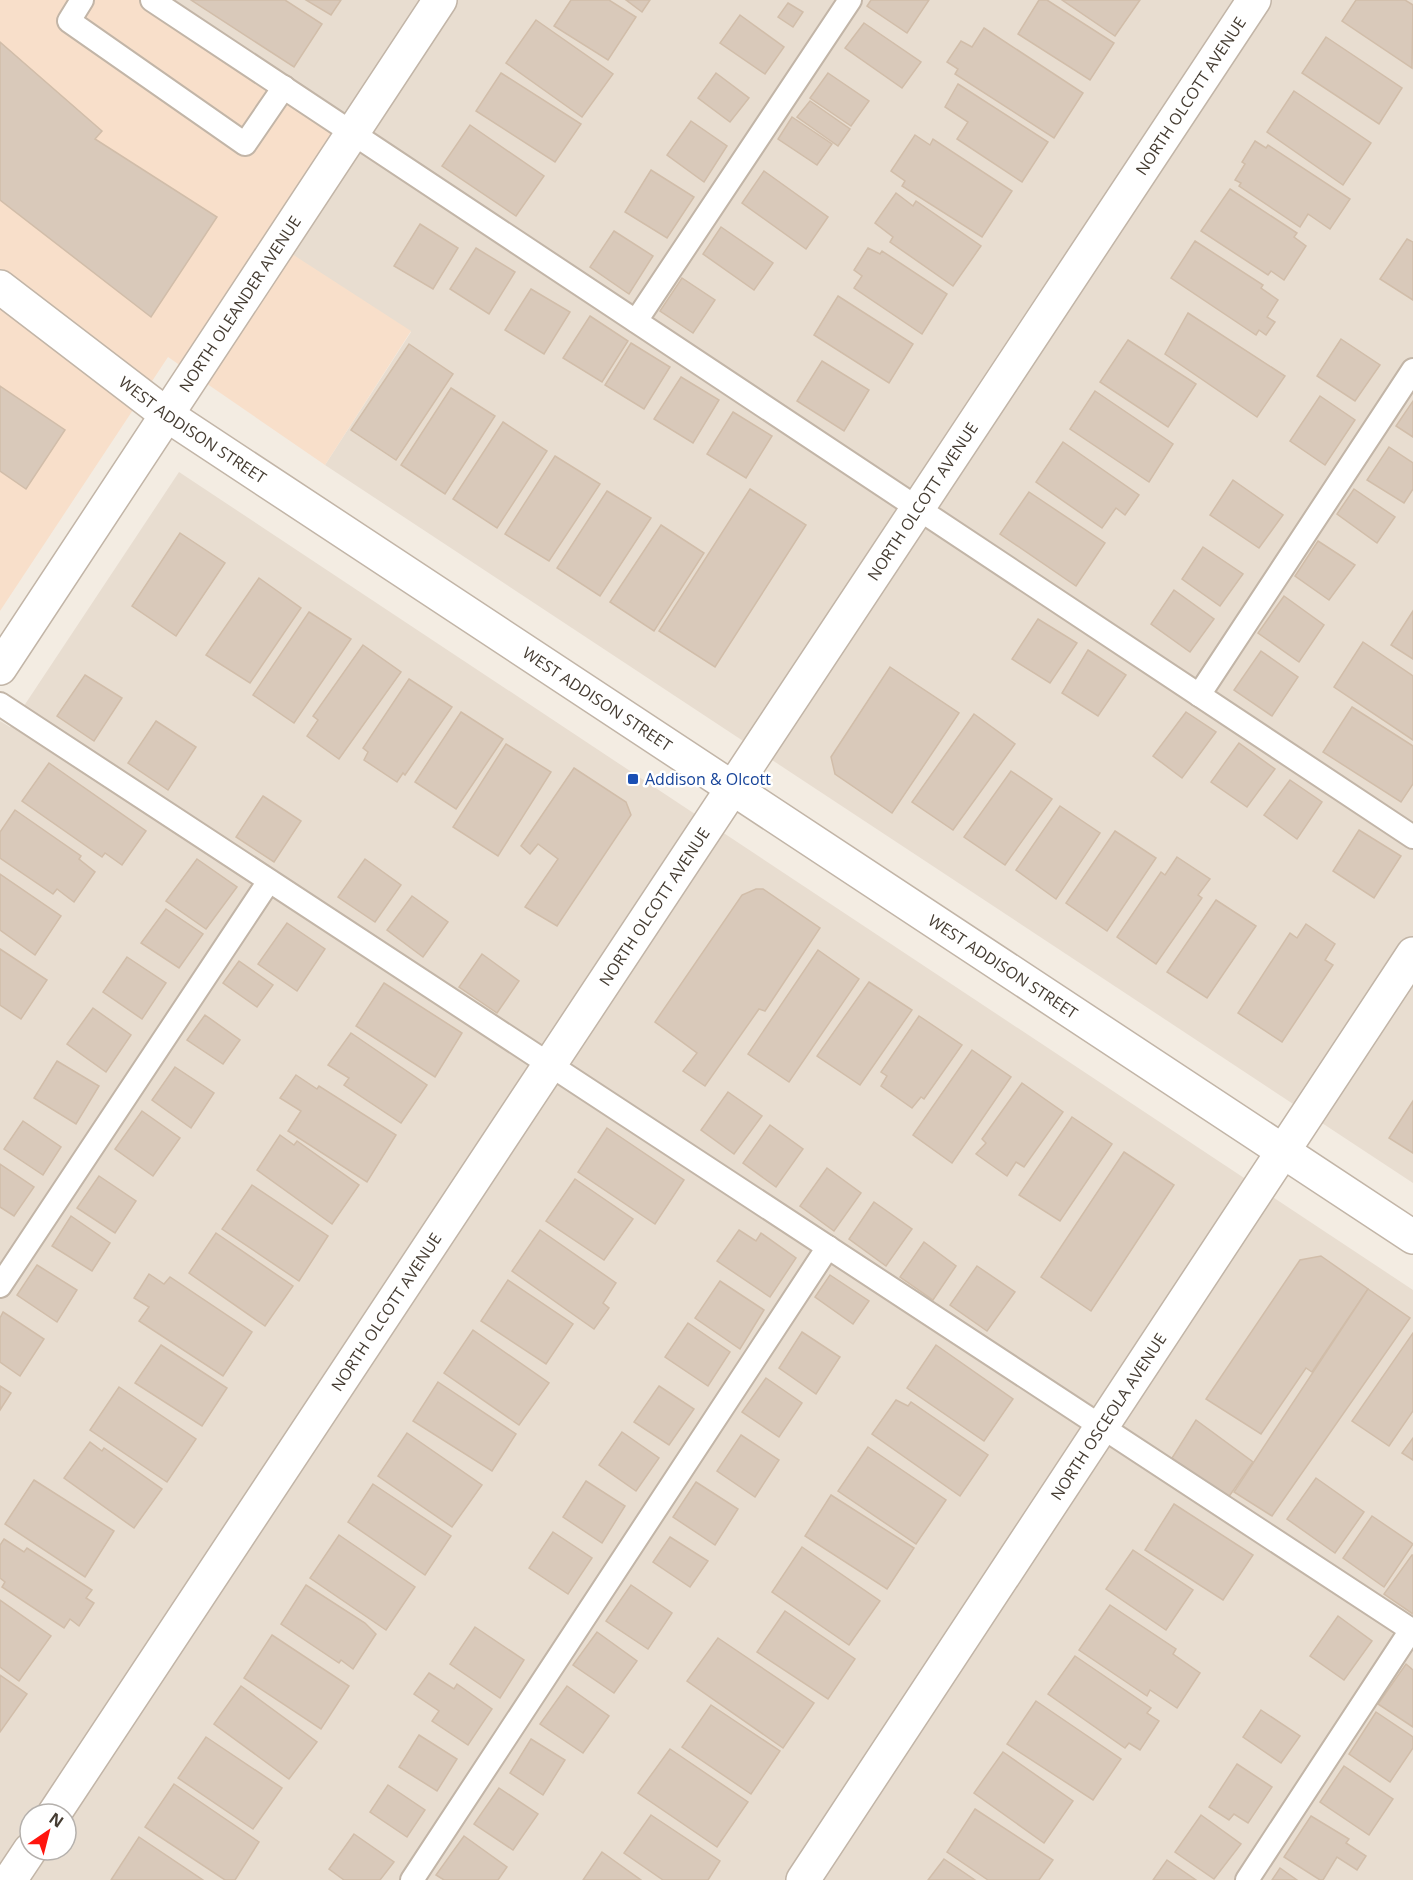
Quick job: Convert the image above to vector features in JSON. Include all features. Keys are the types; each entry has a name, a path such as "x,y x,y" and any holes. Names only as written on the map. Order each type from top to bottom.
{"street":[{"name":"NORTH OLEANDER AVENUE","path":"0,668 440,0"},
{"name":"NORTH OLCOTT AVENUE","path":"62,1802 1254,0"},
{"name":"WEST ADDISON STREET","path":"0,287 167,415 1413,1237"},
{"name":"NORTH OSCEOLA AVENUE","path":"803,1880 1413,954"},
{"path":"10,1880 22,1862"}],"lane":[{"path":"82,0 69,21 245,144 284,87"},
{"path":"152,0 1413,837"},
{"path":"636,321 850,0"},
{"path":"1199,695 1413,370"},
{"path":"0,704 1412,1630 1247,1880"},
{"path":"0,1286 269,881"},
{"path":"412,1880 828,1247"}],"shaded area":[{"path":"0,0 140,0 344,136 275,243 411,331 325,465 168,357 0,611"},
{"path":"140,0 1413,0 1413,1183 325,465 411,332 274,243 344,136"},
{"path":"179,472 1413,1290 1413,1880 0,1880 0,721 10,727"}],"building":[{"path":"191,0 285,0 322,24 294,67"},
{"path":"306,0 341,0 331,15"},
{"path":"571,0 609,0 636,17 608,60 554,26"},
{"path":"626,0 650,0 642,12"},
{"path":"871,0 929,0 907,33 867,6"},
{"path":"1039,0 1047,0 1114,43 1090,80 1018,34"},
{"path":"1062,0 1140,0 1115,36"},
{"path":"1356,0 1405,0 1413,5 1412,68 1342,21"},
{"path":"788,3 803,12 793,27 778,17"},
{"path":"740,15 784,47 765,74 720,43"},
{"path":"536,20 613,74 582,117 506,63"},
{"path":"864,23 921,62 902,88 845,48"},
{"path":"984,28 1083,93 1054,138 955,74 958,69 947,62 961,41 972,47"},
{"path":"1326,37 1402,88 1379,124 1302,73"},
{"path":"0,42 102,131 95,139 217,217 151,317 0,200"},
{"path":"501,73 581,124 555,162 476,111"},
{"path":"716,73 749,98 730,122 698,98"},
{"path":"828,73 869,101 851,126 810,98"},
{"path":"958,84 1048,142 1022,182 957,139 968,122 945,107"},
{"path":"1294,91 1371,143 1343,185 1267,132"},
{"path":"810,101 850,129 838,146 797,117"},
{"path":"792,117 832,144 817,165 778,139"},
{"path":"691,121 727,146 704,182 667,155"},
{"path":"470,125 544,176 516,216 442,166"},
{"path":"915,135 930,145 933,139 1012,191 982,237 902,186 905,181 891,171"},
{"path":"1255,141 1266,148 1268,145 1350,199 1330,229 1308,214 1300,227 1239,186 1241,183 1235,180 1245,164 1242,162"},
{"path":"651,170 694,197 667,238 625,212"},
{"path":"764,171 828,217 806,249 742,203"},
{"path":"1230,189 1297,233 1294,237 1306,246 1284,280 1271,271 1268,275 1201,231"},
{"path":"896,193 913,206 916,201 981,246 953,286 890,242 893,237 875,223"},
{"path":"420,224 458,248 433,289 394,266"},
{"path":"721,227 773,263 754,290 703,254"},
{"path":"614,231 653,256 629,294 590,267"},
{"path":"1407,239 1413,242 1413,300 1380,279"},
{"path":"1195,241 1263,285 1261,288 1278,300 1267,317 1275,322 1266,335 1259,330 1256,335 1171,278"},
{"path":"476,248 515,272 489,314 450,289"},
{"path":"868,248 880,254 882,251 947,294 922,334 854,288 862,276 854,270"},
{"path":"682,278 715,300 693,333 660,311"},
{"path":"531,289 570,312 544,354 505,330"},
{"path":"838,296 913,344 889,383 814,335"},
{"path":"1188,313 1285,376 1257,417 1165,354"},
{"path":"590,316 628,341 602,382 563,358"},
{"path":"1341,339 1380,365 1355,401 1317,376"},
{"path":"1128,340 1196,384 1168,427 1100,382"},
{"path":"631,343 670,367 644,409 605,385"},
{"path":"409,344 453,374 396,460 351,430"},
{"path":"822,361 869,390 844,431 797,401"},
{"path":"681,377 719,400 693,443 654,419"},
{"path":"0,386 65,430 26,489 0,471"},
{"path":"451,388 495,416 445,494 401,465"},
{"path":"1095,391 1173,444 1149,482 1070,429"},
{"path":"1320,396 1355,420 1325,465 1290,441"},
{"path":"1413,401 1413,437 1396,426"},
{"path":"733,412 772,436 746,478 707,454"},
{"path":"503,422 547,451 497,528 453,499"},
{"path":"1063,442 1139,495 1125,515 1116,508 1102,528 1036,482"},
{"path":"1389,447 1413,463 1413,489 1404,503 1367,480"},
{"path":"555,456 600,484 549,561 505,534"},
{"path":"1233,480 1283,515 1259,548 1210,515"},
{"path":"750,489 806,525 715,667 659,631"},
{"path":"1354,489 1395,517 1377,543 1337,514"},
{"path":"607,491 651,518 600,596 557,568"},
{"path":"1029,492 1105,543 1076,586 1000,534"},
{"path":"661,525 704,553 654,631 610,602"},
{"path":"180,533 225,563 176,636 132,606"},
{"path":"1318,541 1355,565 1329,600 1295,576"},
{"path":"1203,547 1243,574 1220,606 1182,579"},
{"path":"259,578 301,608 250,683 206,655"},
{"path":"1174,590 1214,619 1190,652 1151,624"},
{"path":"1284,596 1324,625 1299,662 1258,633"},
{"path":"1413,611 1413,659 1391,645"},
{"path":"309,612 351,639 294,723 253,695"},
{"path":"1038,619 1077,643 1050,683 1012,659"},
{"path":"1363,642 1413,676 1413,740 1334,687"},
{"path":"363,645 401,672 339,759 307,736 318,720 313,716"},
{"path":"1088,650 1126,675 1098,716 1062,693"},
{"path":"1261,651 1298,677 1272,716 1234,690"},
{"path":"890,667 959,713 892,813 835,774 831,757"},
{"path":"85,675 122,698 94,741 57,716"},
{"path":"409,679 452,707 405,775 403,773 397,782 364,760 368,752 363,748"},
{"path":"1352,707 1413,746 1413,784 1401,802 1323,752"},
{"path":"461,712 503,739 456,809 415,782"},
{"path":"1186,712 1216,732 1182,778 1153,756"},
{"path":"974,714 1015,744 953,830 912,802"},
{"path":"156,721 196,747 168,790 128,763"},
{"path":"1239,743 1275,769 1247,807 1211,782"},
{"path":"506,744 551,772 498,856 453,827"},
{"path":"49,763 146,831 122,865 105,853 102,857 22,801"},
{"path":"574,768 626,802 631,815 557,926 525,907 558,859 538,844 530,854 521,846"},
{"path":"1011,771 1052,799 1005,865 964,837"},
{"path":"1290,780 1322,802 1297,839 1264,815"},
{"path":"263,796 301,821 274,862 236,837"},
{"path":"1060,806 1100,833 1056,899 1016,870"},
{"path":"15,810 81,856 79,859 95,872 74,902 57,889 53,894 0,858 0,832"},
{"path":"1359,830 1401,856 1374,898 1333,871"},
{"path":"1115,831 1156,858 1107,931 1066,903"},
{"path":"1177,857 1210,879 1198,895 1202,898 1156,964 1117,937 1161,872 1165,875"},
{"path":"197,859 237,887 206,929 166,901"},
{"path":"365,859 401,885 375,922 338,897"},
{"path":"0,874 61,916 35,955 0,930"},
{"path":"756,889 763,889 820,928 765,1011 759,1009 705,1086 683,1071 697,1053 655,1022 742,895"},
{"path":"412,896 448,922 423,957 387,930"},
{"path":"1216,900 1256,926 1207,998 1167,972"},
{"path":"166,909 203,934 179,968 141,943"},
{"path":"287,923 325,949 297,991 258,964"},
{"path":"1306,924 1335,944 1325,960 1333,965 1282,1042 1238,1013 1290,933 1297,938"},
{"path":"0,949 47,980 21,1019 0,1005"},
{"path":"818,950 859,979 789,1082 748,1054"},
{"path":"482,954 519,981 497,1013 459,987"},
{"path":"127,957 166,983 142,1019 103,992"},
{"path":"239,961 273,985 257,1007 223,983"},
{"path":"869,982 912,1010 860,1085 817,1056"},
{"path":"384,983 462,1033 435,1077 356,1026"},
{"path":"93,1008 131,1035 106,1072 67,1044"},
{"path":"205,1015 240,1040 223,1064 187,1040"},
{"path":"919,1016 962,1045 924,1099 921,1097 912,1108 881,1086 887,1076 881,1072"},
{"path":"351,1033 427,1085 401,1123 344,1085 349,1078 328,1065"},
{"path":"972,1050 1011,1077 952,1163 913,1135"},
{"path":"57,1061 99,1086 76,1124 34,1098"},
{"path":"175,1067 214,1093 191,1128 152,1100"},
{"path":"296,1075 317,1089 319,1086 396,1135 367,1182 288,1131 301,1111 280,1098"},
{"path":"1022,1083 1063,1112 1024,1167 1016,1162 1007,1176 976,1154 986,1143 982,1139"},
{"path":"728,1092 762,1116 734,1154 701,1130"},
{"path":"1413,1101 1413,1153 1389,1138"},
{"path":"142,1111 180,1138 153,1176 115,1149"},
{"path":"1072,1117 1112,1144 1060,1221 1019,1195"},
{"path":"23,1121 61,1147 43,1175 4,1149"},
{"path":"770,1125 803,1149 776,1187 743,1163"},
{"path":"607,1128 684,1180 655,1224 578,1172"},
{"path":"280,1135 294,1145 297,1141 359,1185 332,1224 257,1170"},
{"path":"1124,1152 1174,1185 1091,1311 1041,1277"},
{"path":"0,1164 34,1187 14,1216 0,1207"},
{"path":"827,1168 861,1193 834,1231 800,1206"},
{"path":"99,1176 136,1201 115,1233 77,1208"},
{"path":"575,1179 633,1219 604,1260 546,1221"},
{"path":"252,1185 328,1236 299,1281 222,1229"},
{"path":"874,1202 912,1229 886,1266 849,1239"},
{"path":"71,1216 110,1243 92,1271 52,1246"},
{"path":"540,1230 616,1283 603,1303 609,1308 594,1329 512,1271"},
{"path":"739,1230 756,1241 761,1233 796,1258 770,1297 717,1261"},
{"path":"216,1233 293,1286 265,1326 189,1273"},
{"path":"924,1242 956,1266 933,1300 900,1277"},
{"path":"1321,1256 1368,1289 1312,1372 1306,1368 1261,1434 1206,1399 1300,1260"},
{"path":"37,1265 77,1290 57,1322 17,1295"},
{"path":"977,1266 1015,1292 987,1331 950,1305"},
{"path":"149,1274 164,1284 170,1277 252,1332 223,1376 139,1321 149,1307 134,1298"},
{"path":"830,1275 869,1301 853,1324 815,1297"},
{"path":"508,1280 573,1324 546,1364 481,1321"},
{"path":"720,1281 764,1310 740,1349 695,1318"},
{"path":"1368,1289 1410,1318 1272,1516 1234,1492"},
{"path":"3,1312 44,1339 20,1376 0,1362 0,1318"},
{"path":"688,1323 730,1352 708,1386 665,1357"},
{"path":"473,1330 549,1383 519,1425 444,1373"},
{"path":"802,1332 840,1357 816,1394 779,1368"},
{"path":"1413,1333 1413,1411 1389,1446 1352,1421"},
{"path":"161,1345 227,1388 202,1426 135,1383"},
{"path":"936,1345 1013,1399 984,1441 907,1388"},
{"path":"766,1378 802,1403 779,1437 742,1412"},
{"path":"438,1382 516,1434 492,1471 413,1421"},
{"path":"0,1386 11,1393 0,1410"},
{"path":"659,1386 694,1409 669,1445 634,1422"},
{"path":"119,1387 196,1439 167,1482 90,1430"},
{"path":"896,1400 908,1406 911,1402 988,1455 960,1496 872,1434"},
{"path":"1196,1420 1253,1462 1228,1498 1172,1458"},
{"path":"622,1432 659,1458 636,1491 599,1465"},
{"path":"407,1433 482,1485 452,1527 378,1476"},
{"path":"741,1435 779,1460 755,1497 717,1471"},
{"path":"1413,1438 1413,1460 1402,1453"},
{"path":"90,1442 102,1451 104,1448 162,1489 134,1528 64,1478"},
{"path":"868,1447 946,1500 916,1544 838,1491"},
{"path":"1316,1478 1364,1512 1335,1553 1287,1519"},
{"path":"34,1480 114,1531 85,1577 5,1524"},
{"path":"586,1481 625,1506 602,1543 563,1517"},
{"path":"696,1482 738,1509 715,1545 673,1517"},
{"path":"373,1484 451,1536 425,1575 348,1522"},
{"path":"831,1495 914,1548 887,1589 805,1536"},
{"path":"1174,1504 1253,1555 1223,1600 1145,1550"},
{"path":"1372,1516 1413,1544 1384,1587 1343,1558"},
{"path":"553,1532 592,1558 568,1594 529,1568"},
{"path":"339,1535 415,1587 386,1630 310,1578"},
{"path":"670,1537 708,1561 690,1587 653,1562"},
{"path":"4,1539 24,1552 27,1548 92,1590 86,1598 94,1603 79,1626 70,1619 64,1628 2,1587 5,1582 0,1578 0,1545"},
{"path":"802,1547 880,1601 849,1645 772,1592"},
{"path":"1133,1550 1193,1590 1166,1630 1106,1589"},
{"path":"1413,1555 1413,1614 1384,1594"},
{"path":"306,1585 365,1623 376,1634 353,1669 341,1660 339,1663 281,1624"},
{"path":"631,1585 672,1613 648,1649 606,1621"},
{"path":"0,1600 51,1636 19,1681 0,1667"},
{"path":"1110,1605 1176,1649 1173,1654 1200,1673 1177,1708 1150,1690 1147,1696 1079,1650"},
{"path":"785,1611 855,1659 828,1699 757,1652"},
{"path":"1338,1616 1372,1641 1344,1680 1310,1656"},
{"path":"475,1627 524,1660 500,1698 450,1664"},
{"path":"597,1632 637,1661 614,1693 573,1665"},
{"path":"272,1635 349,1686 321,1729 244,1678"},
{"path":"718,1638 814,1703 783,1748 687,1681"},
{"path":"1075,1656 1151,1708 1147,1713 1159,1721 1140,1750 1129,1743 1125,1748 1048,1694"},
{"path":"1406,1664 1413,1670 1413,1727 1378,1704"},
{"path":"429,1673 454,1689 457,1684 492,1709 468,1745 432,1721 439,1711 414,1694"},
{"path":"0,1675 27,1694 0,1732"},
{"path":"241,1686 317,1742 289,1779 214,1724"},
{"path":"567,1686 609,1716 583,1753 540,1724"},
{"path":"1036,1701 1121,1759 1093,1800 1007,1744"},
{"path":"711,1705 780,1751 751,1794 682,1747"},
{"path":"1261,1710 1300,1736 1281,1763 1243,1737"},
{"path":"1376,1712 1413,1737 1413,1748 1390,1782 1349,1754"},
{"path":"419,1735 457,1759 437,1791 399,1767"},
{"path":"206,1737 282,1788 253,1829 178,1778"},
{"path":"531,1739 565,1760 543,1795 510,1773"},
{"path":"670,1749 748,1802 717,1847 638,1793"},
{"path":"1003,1752 1073,1801 1044,1843 974,1793"},
{"path":"1237,1764 1272,1787 1248,1823 1234,1814 1229,1820 1209,1807"},
{"path":"1344,1766 1393,1799 1369,1835 1320,1802"},
{"path":"174,1784 259,1842 235,1880 225,1880 145,1827"},
{"path":"388,1785 425,1810 407,1837 370,1812"},
{"path":"499,1788 538,1814 513,1850 474,1824"},
{"path":"975,1809 1053,1860 1039,1880 988,1880 947,1852"},
{"path":"651,1815 720,1861 708,1880 663,1880 624,1853"},
{"path":"1201,1815 1241,1844 1214,1879 1175,1852"},
{"path":"1311,1816 1349,1839 1346,1843 1366,1856 1357,1870 1337,1857 1323,1880 1320,1880 1284,1857"},
{"path":"354,1834 394,1862 380,1880 344,1880 329,1869"},
{"path":"464,1836 507,1867 498,1880 444,1880 436,1875"},
{"path":"139,1837 203,1880 111,1880"},
{"path":"602,1852 641,1880 583,1880"},
{"path":"944,1859 975,1880 928,1880"},
{"path":"1167,1860 1196,1880 1153,1880"},
{"path":"1280,1868 1297,1880 1272,1880"}],"place":[{"name":"Addison & Olcott","path":"633,779"}]}
